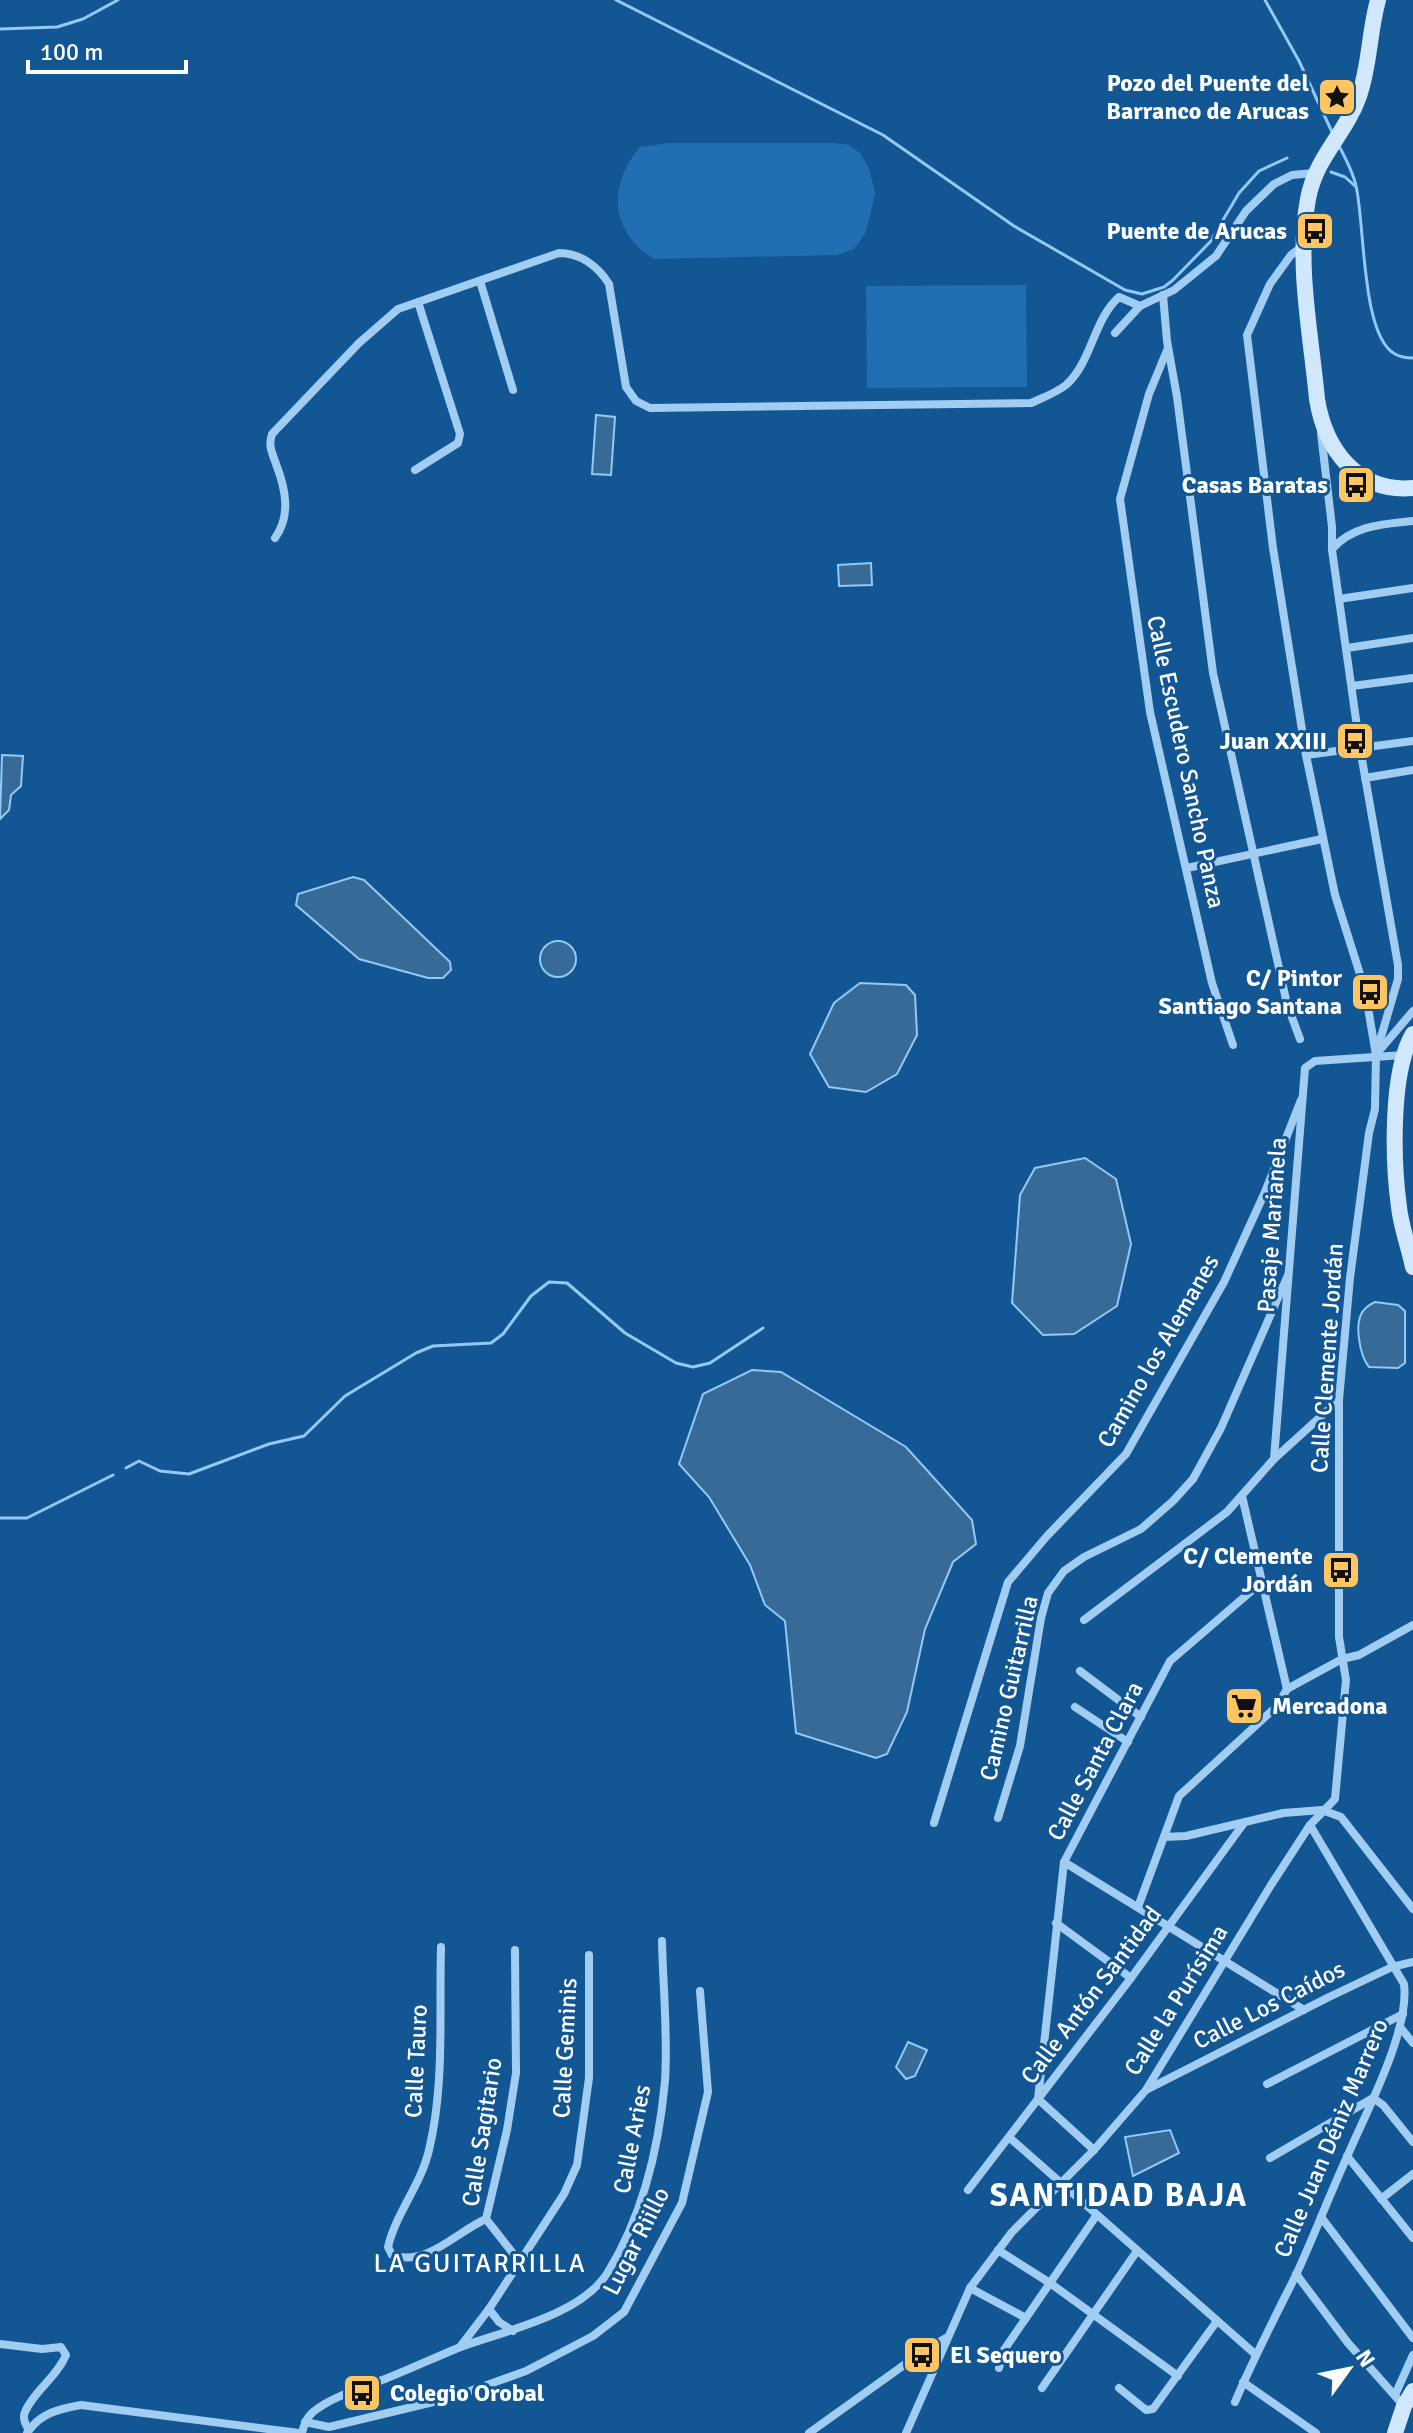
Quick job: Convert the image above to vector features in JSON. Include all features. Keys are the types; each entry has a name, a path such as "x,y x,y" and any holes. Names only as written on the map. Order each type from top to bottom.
{"main road":[{"path":"1375,5 1367,69 1354,107 1317,166 1308,199 1303,246 1320,418 1334,451 1347,465 1374,483 1391,488 1413,488"},
{"path":"1413,1034 1398,1089 1395,1174 1399,1210 1413,1267"},
{"path":"1395,2433 1404,2397"}],"street":[{"path":"1115,333 1140,306 1188,280 1216,256 1246,211 1274,184 1317,166"},
{"name":"Calle Clemente Jordán","path":"1303,246 1291,255 1270,284 1247,335 1273,548 1306,755 1335,895 1365,990 1376,1055 1375,1109 1369,1133 1350,1278 1339,1400 1339,1622 1342,1659"},
{"path":"275,538 284,525 287,511 269,445 272,434 359,343 398,309 559,253 574,253 602,273 609,284 626,387 636,401 650,408 1031,403 1066,385 1079,368 1105,313 1119,297 1140,306"},
{"path":"480,281 513,390"},
{"path":"1163,295 1213,673 1287,1004 1300,1039"},
{"path":"415,470 449,451 458,443 460,434 418,302"},
{"name":"Calle Escudero Sancho Panza","path":"1168,347 1149,394 1120,499 1148,698 1212,983 1233,1045"},
{"path":"1320,418 1332,550 1360,748 1398,965 1398,979 1376,1055"},
{"path":"1332,550 1340,540 1360,529 1413,521"},
{"path":"1339,599 1413,588"},
{"path":"1347,648 1413,638"},
{"path":"1352,686 1413,678"},
{"path":"1306,755 1413,741"},
{"path":"1365,778 1413,770"},
{"path":"1187,868 1322,839"},
{"path":"1376,1055 1413,1011"},
{"name":"Pasaje Marianela","path":"1274,1459 1305,1068 1315,1061 1405,1055"},
{"path":"1377,1089 1398,1089"},
{"name":"Camino los Alemanes","path":"934,1823 1008,1582 1028,1556 1126,1454 1224,1282 1265,1192 1301,1100"},
{"path":"1375,1109 1396,1110"},
{"name":"Camino Guitarrilla","path":"998,1818 1020,1746 1048,1593 1064,1571 1084,1557 1141,1529 1193,1479 1221,1428 1288,1275"},
{"path":"1084,1620 1227,1512 1274,1459 1339,1400"},
{"path":"1242,1496 1287,1689"},
{"name":"Calle Santa Clara","path":"1038,2099 1064,1862 1170,1661 1263,1581"},
{"path":"1138,1907 1179,1796 1277,1706 1287,1689 1413,1625"},
{"path":"1310,1825 1335,1799 1346,1680 1342,1659"},
{"path":"1080,1671 1141,1717"},
{"path":"1075,1707 1128,1742"},
{"path":"1164,1837 1186,1836 1283,1813 1322,1810 1341,1817 1413,1909"},
{"name":"Calle Antón Santidad","path":"968,2190 1131,1978 1244,1823"},
{"name":"Calle la Purísima","path":"906,2433 970,2288 1012,2232 1094,2150 1146,2090 1310,1825"},
{"name":"Calle Juan Déniz Marrero","path":"1235,2402 1255,2354 1296,2274 1373,2098 1400,2027 1406,1998 1404,1984 1310,1825"},
{"path":"1064,1862 1304,2010"},
{"path":"1056,1923 1131,1978"},
{"name":"Calle Aries","path":"305,2422 313,2413 341,2397 460,2347 513,2331 569,2305 598,2285 608,2272 647,2186 665,2080 662,1941"},
{"name":"Calle Tauro","path":"441,1947 440,2079 429,2152 416,2186 391,2232 388,2247 392,2255 403,2259 434,2251 486,2219"},
{"name":"Calle Sagitario","path":"515,1950 516,2073 507,2130 486,2219 519,2261"},
{"name":"Calle Geminis","path":"460,2347 489,2309 564,2194 577,2165 589,2078 589,1955"},
{"name":"Calle Los Caídos","path":"1146,2090 1392,1967 1413,1962"},
{"name":"Lugar Riillo","path":"305,2422 329,2427 450,2398 526,2371 593,2336 624,2312 682,2203 708,2092 700,1991"},
{"path":"1267,2084 1403,2014"},
{"path":"1400,2027 1413,2043"},
{"path":"1270,2158 1373,2098 1383,2105 1413,2142"},
{"path":"1038,2099 1094,2150"},
{"path":"1010,2138 1255,2354"},
{"path":"1347,2156 1413,2238"},
{"path":"1381,2199 1413,2174"},
{"path":"999,2368 1004,2350 1096,2216"},
{"path":"1321,2217 1413,2338"},
{"path":"998,2250 1050,2283 1178,2376"},
{"path":"1042,2388 1137,2251"},
{"path":"1296,2274 1348,2343 1404,2397"},
{"path":"970,2288 1026,2318"},
{"path":"489,2309 499,2322 513,2331"},
{"path":"1119,2388 1146,2410 1153,2409 1217,2321"},
{"path":"809,2433 925,2350 947,2338"},
{"path":"0,2344 42,2349 61,2347 66,2355 62,2365 25,2412 24,2422 28,2431 40,2418 59,2409 81,2405 301,2433 305,2422"},
{"path":"1404,2397 1413,2355"},
{"path":"1243,2382 1316,2433"}],"shaded area":[{"path":"670,143 849,145 860,153 869,168 875,194 866,232 854,249 837,255 654,259 628,235 618,207 619,192 622,176 640,147"},
{"path":"1026,285 1027,387 867,388 866,286"},
{"path":"596,415 615,417 611,475 592,474"},
{"path":"871,563 872,585 839,586 838,565"},
{"path":"2,755 23,756 21,786 11,795 9,810 0,819"},
{"path":"353,877 364,880 450,962 451,970 443,978 428,978 359,959 296,905 298,894"},
{"path":"558,941 571,946 576,959 571,972 558,977 545,972 540,959 545,946"},
{"path":"860,983 906,985 915,995 917,1035 897,1074 866,1092 829,1087 810,1054 834,1003"},
{"path":"1085,1158 1116,1179 1131,1244 1117,1306 1074,1334 1043,1335 1012,1303 1020,1195 1035,1168"},
{"path":"1375,1302 1398,1305 1405,1311 1405,1363 1398,1368 1369,1367 1363,1355 1359,1322 1365,1309"},
{"path":"752,1370 781,1372 906,1447 972,1520 976,1544 953,1562 925,1629 907,1712 887,1754 876,1758 796,1733 785,1621 765,1605 750,1565 709,1497 679,1464 703,1394"},
{"path":"908,2042 927,2050 915,2076 906,2079 896,2067"},
{"path":"1170,2130 1179,2153 1133,2176 1125,2137"}],"waterway":[{"path":"0,29 57,27 83,19 118,0"},
{"path":"616,0 883,135 1014,226 1125,290 1142,294 1164,287 1173,280 1210,242 1239,193 1259,171 1287,158"},
{"path":"1265,0 1299,61 1332,132"},
{"path":"1339,146 1356,186 1366,277 1376,325 1384,343 1395,354 1413,358"},
{"path":"1331,172 1345,177 1355,186"},
{"path":"126,1468 139,1461 160,1471 189,1474 269,1444 304,1436 345,1396 416,1353 433,1346 491,1343 503,1334 531,1296 549,1282 567,1283 625,1333 676,1363 693,1367 710,1363 763,1328"},
{"path":"0,1518 27,1518 113,1475"}],"place":[{"name":"Pozo del Puente del Barranco de Arucas","path":"1337,97"},
{"name":"Puente de Arucas","path":"1315,231"},
{"name":"Casas Baratas","path":"1356,485"},
{"name":"Juan XXIII","path":"1355,741"},
{"name":"C/ Pintor Santiago Santana","path":"1370,992"},
{"name":"C/ Clemente Jordán","path":"1341,1570"},
{"name":"Mercadona","path":"1244,1706"},
{"name":"El Sequero","path":"922,2355"},
{"name":"Colegio Orobal","path":"362,2393"}],"district":[{"name":"SANTIDAD BAJA","path":"1119,2195"},
{"name":"LA GUITARRILLA","path":"480,2264"}]}
